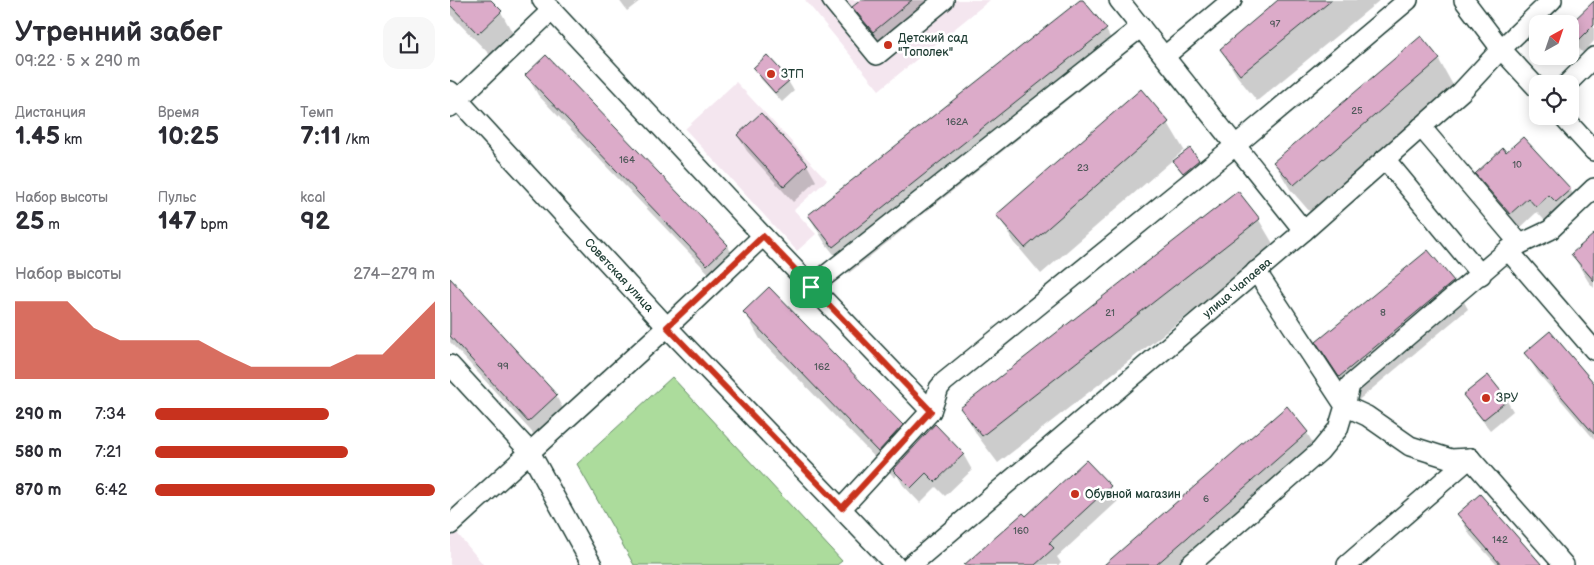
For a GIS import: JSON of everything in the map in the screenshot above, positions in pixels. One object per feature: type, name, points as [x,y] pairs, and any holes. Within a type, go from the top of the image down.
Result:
[{"type":"street","points":[[832,0],[877,55],[944,0]]},
{"type":"street","points":[[1119,0],[1304,231]]},
{"type":"street","points":[[1165,56],[1232,0]]},
{"type":"street","points":[[842,508],[931,411],[939,388],[944,382],[1236,145],[1408,0]]},
{"type":"street","points":[[1464,0],[1501,49],[1529,79]]},
{"type":"street","name":"улица Чапаева","points":[[911,565],[1304,231],[1460,92],[1552,0]]},
{"type":"street","points":[[453,100],[547,5],[811,287],[931,411]]},
{"type":"street","points":[[811,287],[1141,27]]},
{"type":"street","points":[[1576,75],[1594,57]]},
{"type":"street","name":"Советская улица","points":[[453,100],[895,565]]},
{"type":"street","points":[[1570,125],[1594,151]]},
{"type":"street","points":[[1421,127],[1594,350]]},
{"type":"street","points":[[1385,159],[1480,275]]},
{"type":"street","points":[[1190,565],[1320,451],[1338,429],[1346,406],[1350,385],[1514,247],[1550,230],[1594,188]]},
{"type":"street","points":[[450,525],[667,327],[763,236]]},
{"type":"street","points":[[1256,271],[1346,406],[1367,416],[1410,446],[1451,458],[1470,458],[1564,565]]},
{"type":"street","points":[[450,365],[530,452],[592,565]]},
{"type":"street","points":[[1347,565],[1470,458]]},
{"type":"shaded area","name":"Детский сад \"Тополек\"","points":[[805,0],[990,0],[879,90]]},
{"type":"shaded area","points":[[736,82],[827,180],[794,210],[816,234],[797,251],[685,129]]},
{"type":"shaded area","points":[[450,525],[483,564],[482,565],[450,565]]},
{"type":"green space","points":[[672,377],[842,561],[837,565],[634,565],[577,464]]},
{"type":"building","points":[[450,0],[491,0],[502,11],[478,34],[450,5]]},
{"type":"building","points":[[861,0],[912,0],[873,32],[852,7]]},
{"type":"building","points":[[1080,0],[1083,0],[1107,29],[833,247],[808,215]]},
{"type":"building","points":[[1278,0],[1332,0],[1240,75],[1220,49]]},
{"type":"building","points":[[1594,1],[1594,25],[1579,40],[1579,15]]},
{"type":"building","points":[[1421,36],[1440,59],[1294,185],[1273,162]]},
{"type":"building","points":[[546,55],[728,245],[707,265],[525,75]]},
{"type":"building","name":"ЗТП","points":[[767,55],[790,80],[775,93],[753,68]]},
{"type":"building","points":[[1141,89],[1169,122],[1025,248],[996,215]]},
{"type":"building","points":[[761,113],[808,164],[784,187],[737,135]]},
{"type":"building","points":[[1523,137],[1571,189],[1556,202],[1549,195],[1536,207],[1528,198],[1510,214],[1475,174],[1503,148],[1506,152]]},
{"type":"building","points":[[1190,148],[1199,160],[1183,173],[1173,161]]},
{"type":"building","points":[[1238,191],[1260,219],[982,436],[960,408]]},
{"type":"building","points":[[1594,234],[1594,281],[1571,254]]},
{"type":"building","points":[[1428,250],[1454,281],[1339,377],[1316,342]]},
{"type":"building","points":[[450,278],[557,395],[528,422],[450,336]]},
{"type":"building","points":[[769,287],[903,425],[878,452],[743,312]]},
{"type":"building","points":[[1550,331],[1594,383],[1594,434],[1524,353]]},
{"type":"building","name":"ЗРУ","points":[[1488,375],[1508,400],[1483,420],[1463,395]]},
{"type":"building","points":[[1287,406],[1308,432],[1156,565],[1104,565]]},
{"type":"building","points":[[935,424],[964,454],[935,482],[926,473],[911,488],[893,470]]},
{"type":"building","points":[[1086,460],[1111,486],[1049,543],[1054,548],[1035,565],[964,565],[1023,513],[1026,516]]},
{"type":"building","points":[[1480,494],[1542,565],[1501,565],[1457,514]]},
{"type":"place","name":"Детский сад \"Тополек\"","points":[[888,45]]},
{"type":"place","name":"ЗТП","points":[[771,74]]},
{"type":"place","name":"ЗРУ","points":[[1486,398]]},
{"type":"place","name":"Обувной магазин","points":[[1075,494]]},
{"type":"route","points":[[763,236],[811,287],[931,411],[842,508],[667,327],[763,236]]}]
